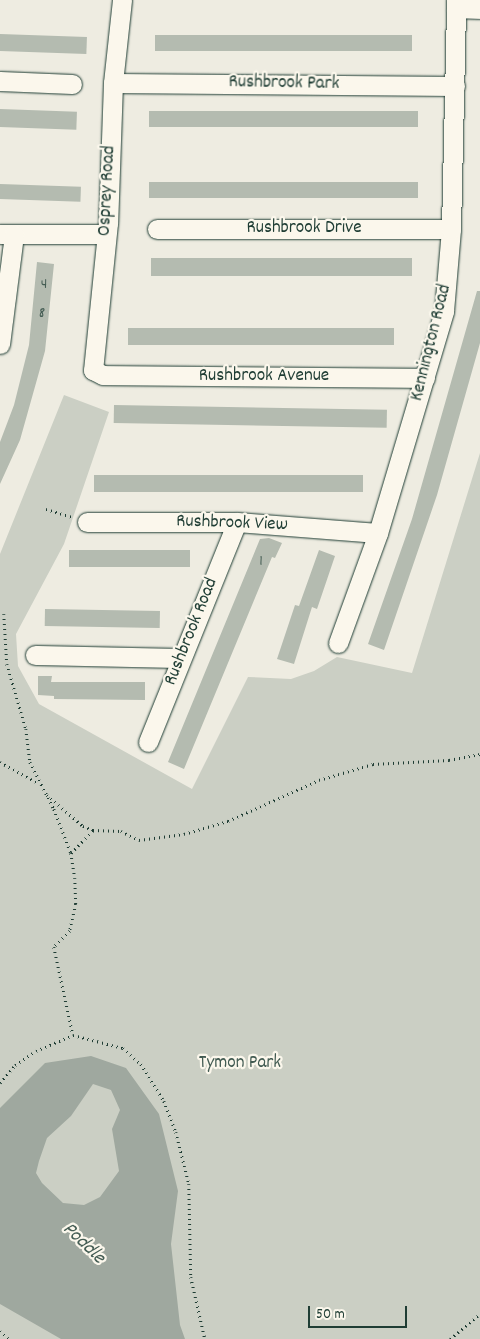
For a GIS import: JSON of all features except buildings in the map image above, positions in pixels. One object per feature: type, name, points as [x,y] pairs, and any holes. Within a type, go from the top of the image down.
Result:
[{"type":"street","name":"Osprey Road","points":[[103,375],[93,370],[92,362],[106,234],[113,83],[122,0]]},
{"type":"street","points":[[456,4],[480,9]]},
{"type":"street","name":"Kennington Road","points":[[338,643],[378,533],[444,311],[451,229],[456,4]]},
{"type":"street","points":[[0,81],[72,84]]},
{"type":"street","name":"Rushbrook Park","points":[[113,83],[455,86]]},
{"type":"street","name":"Rushbrook Drive","points":[[156,229],[451,229]]},
{"type":"street","points":[[0,344],[7,235],[106,234]]},
{"type":"street","name":"Rushbrook Avenue","points":[[103,375],[425,378]]},
{"type":"street","name":"Rushbrook View","points":[[82,520],[237,522],[378,533]]},
{"type":"street","name":"Rushbrook Road","points":[[148,742],[237,522]]},
{"type":"street","points":[[35,655],[181,658]]},
{"type":"path","points":[[46,509],[82,520]]},
{"type":"path","points":[[4,614],[7,664],[26,729],[30,762],[71,853],[75,878],[74,913],[70,931],[54,947],[73,1035]]},
{"type":"path","points":[[46,794],[93,830],[121,831],[139,840],[184,834],[228,821],[319,780],[373,764],[449,760],[480,754]]},
{"type":"path","points":[[0,762],[38,783]]},
{"type":"path","points":[[71,853],[93,830]]},
{"type":"path","points":[[0,1083],[15,1065],[36,1051],[73,1035],[123,1048],[141,1064],[164,1101],[176,1132],[189,1184],[191,1277],[205,1339]]},
{"type":"path","points":[[450,1339],[480,1314]]},
{"type":"path","points":[[0,1331],[9,1339]]},
{"type":"green space","name":"Tymon Park","points":[[64,395],[109,412],[64,544],[16,634],[18,666],[39,704],[192,789],[248,677],[291,679],[314,671],[337,657],[412,673],[480,453],[480,1339],[0,1339],[0,554]]},
{"type":"water","name":"Poddle","points":[[91,1056],[126,1068],[159,1114],[178,1191],[171,1244],[180,1325],[185,1339],[61,1339],[0,1304],[0,1108],[45,1063]],"holes":[[[93,1084],[111,1090],[120,1110],[112,1129],[119,1171],[100,1197],[84,1205],[63,1203],[42,1183],[36,1173],[47,1138],[71,1116]]]}]
